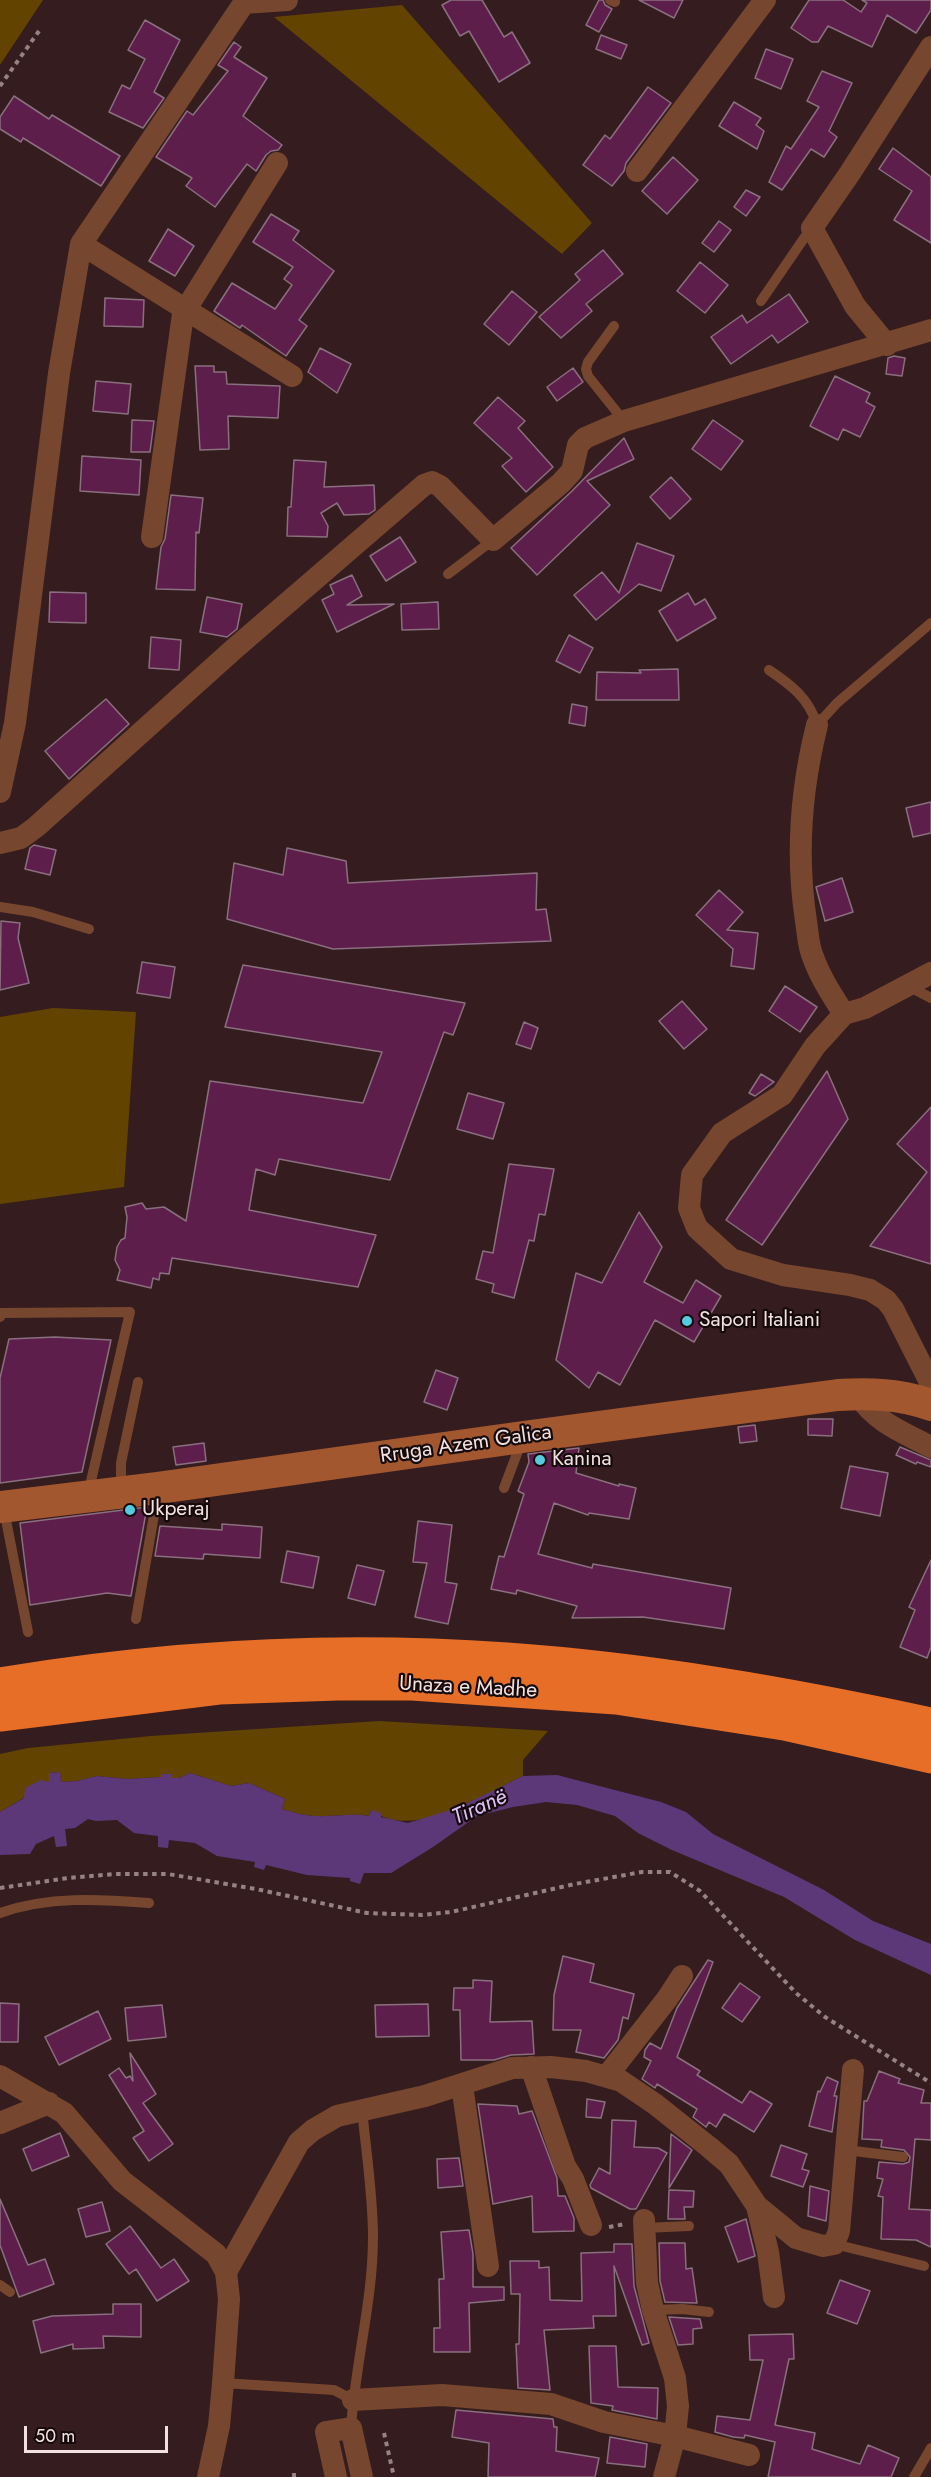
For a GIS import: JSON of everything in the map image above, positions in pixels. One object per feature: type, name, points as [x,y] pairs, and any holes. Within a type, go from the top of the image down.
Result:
[{"type":"highway","points":[[0,1665],[145,1647],[271,1642],[346,1641],[404,1645],[431,1651],[440,1656]]},
{"type":"highway","name":"Unaza e Madhe","points":[[0,1684],[194,1659],[252,1656],[440,1656],[508,1659],[698,1679],[816,1699],[931,1724]]},
{"type":"highway","name":"Unaza e Madhe","points":[[0,1715],[219,1688],[411,1684],[627,1700],[784,1724],[931,1757]]},
{"type":"highway","points":[[0,1731],[71,1720],[224,1704],[312,1698],[419,1697],[470,1689]]},
{"type":"main road","name":"Rruga Azem Galica","points":[[2,1507],[122,1493],[523,1437],[857,1394],[894,1395],[931,1405]]},
{"type":"street","points":[[0,792],[15,723],[59,373],[81,244],[245,1],[288,0]]},
{"type":"street","points":[[637,171],[765,0]]},
{"type":"street","points":[[886,345],[855,306],[812,228],[931,46]]},
{"type":"street","points":[[152,537],[183,314],[277,163]]},
{"type":"street","points":[[81,244],[292,376]]},
{"type":"street","points":[[0,843],[21,838],[36,827],[423,485],[432,482],[440,486],[493,540],[561,483],[572,471],[578,445],[585,438],[624,421],[931,330]]},
{"type":"street","points":[[817,725],[805,787],[800,848],[803,900],[812,955],[826,986],[844,1014]]},
{"type":"street","points":[[931,974],[865,1008],[844,1014],[816,1046],[782,1095],[722,1133],[692,1175],[689,1208],[697,1228],[731,1259],[783,1275],[870,1290],[886,1300],[894,1309],[931,1384]]},
{"type":"street","points":[[857,1394],[868,1411],[890,1426],[931,1447]]},
{"type":"street","points":[[607,2076],[667,2000],[682,1976]]},
{"type":"street","points":[[531,2067],[565,2166],[573,2179],[591,2225]]},
{"type":"street","points":[[226,2272],[299,2142],[324,2122],[362,2109],[425,2096],[512,2068],[531,2067],[586,2071],[621,2081],[655,2104],[729,2164],[757,2206],[796,2238],[823,2246],[834,2244],[839,2231],[853,2070]]},
{"type":"street","points":[[0,2076],[64,2113],[122,2181],[216,2254],[226,2272],[229,2299],[223,2383],[219,2426],[208,2477]]},
{"type":"street","points":[[462,2085],[488,2266]]},
{"type":"street","points":[[0,2123],[49,2103]]},
{"type":"street","points":[[757,2206],[768,2252],[774,2297]]},
{"type":"street","points":[[644,2224],[647,2283],[652,2310],[675,2378],[678,2406],[675,2436],[664,2477]]},
{"type":"street","points":[[353,2400],[442,2395],[551,2404],[604,2422],[675,2436],[749,2455]]},
{"type":"street","points":[[336,2477],[326,2432],[351,2428],[362,2477]]},
{"type":"lane","points":[[760,301],[812,228]]},
{"type":"lane","points":[[614,326],[588,362],[586,369],[588,376],[624,421]]},
{"type":"lane","points":[[448,574],[493,540]]},
{"type":"lane","points":[[817,725],[837,703],[931,623]]},
{"type":"lane","points":[[769,670],[793,686],[800,694],[813,712],[817,725]]},
{"type":"lane","points":[[0,907],[33,912],[89,929]]},
{"type":"lane","points":[[908,987],[931,998]]},
{"type":"lane","points":[[0,1317],[1,1313],[130,1312],[87,1497]]},
{"type":"lane","points":[[122,1493],[121,1463],[138,1382]]},
{"type":"lane","points":[[504,1488],[523,1437]]},
{"type":"lane","points":[[136,1619],[158,1488]]},
{"type":"lane","points":[[2,1507],[28,1632]]},
{"type":"lane","points":[[0,1912],[16,1907],[95,1899],[149,1903]]},
{"type":"lane","points":[[351,2428],[353,2400],[368,2307],[373,2237],[362,2109]]},
{"type":"lane","points":[[846,2150],[903,2157]]},
{"type":"lane","points":[[644,2224],[689,2226]]},
{"type":"lane","points":[[834,2244],[924,2266]]},
{"type":"lane","points":[[0,2284],[10,2292]]},
{"type":"lane","points":[[652,2310],[682,2309],[709,2312]]},
{"type":"lane","points":[[223,2383],[334,2390],[353,2400]]},
{"type":"lane","points":[[914,2477],[931,2448]]},
{"type":"path","points":[[0,86],[39,32]]},
{"type":"path","points":[[0,1887],[116,1874],[168,1874],[256,1889],[367,1913],[422,1915],[451,1912],[575,1884],[642,1872],[670,1872],[700,1891],[796,1993],[825,2017],[931,2083]]},
{"type":"path","points":[[591,2225],[611,2227],[644,2224]]},
{"type":"path","points":[[384,2433],[394,2477]]},
{"type":"shaded area","points":[[0,0],[43,0],[0,65]]},
{"type":"shaded area","points":[[402,5],[592,223],[562,254],[274,17]]},
{"type":"shaded area","points":[[53,1008],[136,1012],[124,1187],[0,1204],[0,1017]]},
{"type":"shaded area","points":[[379,1721],[548,1731],[523,1760],[523,1776],[468,1804],[427,1818],[407,1821],[388,1819],[371,1810],[369,1816],[303,1815],[282,1809],[285,1799],[249,1783],[231,1786],[190,1773],[179,1778],[172,1778],[172,1774],[127,1779],[97,1776],[61,1782],[60,1772],[49,1773],[50,1782],[0,1812],[0,1754],[28,1748],[151,1736]]},
{"type":"water","name":"Tiranë","points":[[60,1772],[61,1782],[97,1776],[127,1779],[172,1774],[172,1778],[179,1778],[190,1773],[231,1786],[249,1783],[285,1799],[282,1809],[299,1814],[369,1816],[371,1810],[381,1813],[381,1817],[408,1823],[457,1808],[523,1776],[557,1775],[661,1802],[686,1812],[713,1834],[824,1890],[873,1921],[931,1944],[931,1975],[855,1940],[784,1897],[672,1850],[638,1833],[615,1816],[577,1805],[546,1802],[477,1816],[391,1873],[364,1873],[360,1884],[350,1881],[350,1878],[307,1875],[266,1865],[264,1870],[254,1867],[255,1862],[217,1856],[195,1843],[169,1840],[168,1848],[158,1847],[158,1836],[134,1833],[117,1820],[88,1819],[75,1828],[65,1829],[67,1846],[56,1847],[54,1836],[36,1844],[30,1854],[0,1855],[0,1812],[24,1798],[25,1788],[41,1780],[49,1782],[49,1773]]},
{"type":"building","points":[[451,0],[482,0],[504,37],[512,32],[530,63],[499,82],[469,31],[460,36],[442,5]]},
{"type":"building","points":[[599,0],[603,0],[605,5],[612,9],[599,32],[586,25]]},
{"type":"building","points":[[639,0],[683,0],[674,18]]},
{"type":"building","points":[[809,0],[843,0],[861,12],[867,3],[862,0],[931,0],[931,10],[916,33],[887,15],[872,47],[828,26],[818,42],[812,42],[791,28]]},
{"type":"building","points":[[145,20],[180,40],[154,92],[164,98],[143,128],[109,112],[122,85],[130,89],[145,59],[128,50]]},
{"type":"building","points":[[601,35],[627,45],[621,59],[596,49]]},
{"type":"building","points":[[234,42],[241,47],[234,57],[267,78],[243,116],[282,145],[278,150],[266,155],[256,171],[247,164],[215,207],[186,186],[192,178],[156,157],[187,111],[193,115],[228,71],[218,65]]},
{"type":"building","points":[[766,49],[793,59],[781,89],[755,78]]},
{"type":"building","points":[[822,71],[852,83],[829,131],[837,137],[824,157],[811,149],[782,190],[769,182],[786,146],[791,149],[819,107],[807,101]]},
{"type":"building","points":[[648,87],[671,103],[626,163],[624,171],[612,186],[583,165],[605,135],[610,139]]},
{"type":"building","points":[[14,96],[49,119],[52,115],[120,156],[101,186],[23,138],[21,142],[0,129],[0,117]]},
{"type":"building","points":[[734,102],[761,118],[756,125],[764,131],[757,149],[719,126]]},
{"type":"building","points":[[893,148],[931,177],[931,243],[894,220],[912,191],[879,169]]},
{"type":"building","points":[[673,157],[698,180],[667,214],[642,191]]},
{"type":"building","points":[[746,190],[760,197],[746,216],[734,207]]},
{"type":"building","points":[[271,214],[299,231],[293,240],[334,271],[299,320],[307,326],[286,356],[242,325],[240,328],[214,311],[232,283],[275,309],[292,285],[284,279],[293,267],[253,242]]},
{"type":"building","points":[[719,221],[731,230],[714,252],[702,243]]},
{"type":"building","points":[[168,229],[194,246],[175,276],[149,261]]},
{"type":"building","points":[[603,250],[623,274],[586,304],[592,311],[561,338],[539,317],[580,280],[575,274]]},
{"type":"building","points":[[700,262],[728,285],[705,313],[677,291]]},
{"type":"building","points":[[512,291],[537,312],[509,345],[484,324]]},
{"type":"building","points":[[789,294],[808,322],[778,343],[772,335],[731,364],[711,337],[742,315],[747,323]]},
{"type":"building","points":[[105,298],[144,300],[143,327],[104,326]]},
{"type":"building","points":[[320,348],[351,364],[337,393],[308,372]]},
{"type":"building","points":[[894,356],[905,358],[902,376],[886,374],[888,358]]},
{"type":"building","points":[[195,366],[214,366],[214,372],[226,372],[227,384],[280,386],[278,418],[228,416],[229,449],[200,450]]},
{"type":"building","points":[[573,368],[583,382],[557,401],[547,387]]},
{"type":"building","points":[[835,376],[870,393],[866,402],[875,407],[860,437],[843,429],[838,440],[810,426]]},
{"type":"building","points":[[96,381],[131,384],[128,414],[93,411]]},
{"type":"building","points":[[498,397],[525,421],[518,428],[553,467],[526,492],[502,466],[512,458],[474,423]]},
{"type":"building","points":[[132,420],[154,421],[150,452],[131,452]]},
{"type":"building","points":[[713,420],[743,441],[721,470],[692,449]]},
{"type":"building","points":[[624,438],[634,459],[587,481],[610,505],[537,575],[511,548]]},
{"type":"building","points":[[82,456],[141,460],[139,495],[80,491]]},
{"type":"building","points":[[294,460],[326,462],[324,487],[374,485],[375,510],[369,514],[344,515],[337,503],[321,513],[328,526],[327,537],[287,536]]},
{"type":"building","points":[[671,477],[691,499],[670,519],[650,497]]},
{"type":"building","points":[[171,495],[203,498],[199,533],[196,532],[195,590],[156,589]]},
{"type":"building","points":[[400,537],[416,562],[386,581],[370,556]]},
{"type":"building","points":[[637,543],[674,556],[661,591],[639,584],[596,620],[574,595],[602,572],[619,593]]},
{"type":"building","points":[[352,575],[362,596],[347,605],[394,604],[337,632],[322,600],[334,594],[330,585]]},
{"type":"building","points":[[50,592],[86,593],[86,623],[49,622]]},
{"type":"building","points":[[688,593],[695,605],[705,599],[716,618],[677,641],[659,611]]},
{"type":"building","points":[[207,597],[242,604],[237,629],[227,637],[200,632]]},
{"type":"building","points":[[438,602],[439,629],[402,630],[401,604]]},
{"type":"building","points":[[569,635],[593,648],[580,673],[556,661]]},
{"type":"building","points":[[151,637],[181,640],[179,670],[149,668]]},
{"type":"building","points":[[678,669],[679,700],[596,700],[597,672],[641,673],[639,670]]},
{"type":"building","points":[[106,699],[129,724],[69,779],[45,751]]},
{"type":"building","points":[[572,704],[587,707],[585,726],[569,723]]},
{"type":"building","points":[[931,802],[931,833],[913,837],[906,808]]},
{"type":"building","points":[[34,845],[56,850],[50,875],[25,869],[30,848]]},
{"type":"building","points":[[287,848],[346,861],[348,883],[537,873],[536,910],[546,909],[551,941],[333,949],[227,919],[234,863],[283,875]]},
{"type":"building","points":[[842,878],[853,912],[825,921],[816,887]]},
{"type":"building","points":[[719,890],[743,912],[727,930],[758,933],[754,969],[731,966],[733,949],[696,915]]},
{"type":"building","points":[[1,921],[20,923],[18,938],[29,983],[0,990]]},
{"type":"building","points":[[142,962],[175,967],[170,998],[137,993]]},
{"type":"building","points":[[243,965],[465,1003],[453,1035],[444,1032],[390,1180],[279,1159],[275,1175],[256,1169],[249,1210],[376,1235],[358,1287],[172,1258],[169,1274],[160,1273],[159,1280],[153,1278],[151,1288],[117,1280],[120,1270],[115,1260],[117,1247],[125,1238],[127,1217],[125,1207],[142,1203],[146,1209],[164,1207],[186,1221],[210,1081],[363,1103],[382,1052],[225,1027]]},
{"type":"building","points":[[785,986],[817,1007],[800,1032],[769,1011]]},
{"type":"building","points":[[682,1001],[707,1029],[684,1049],[659,1021]]},
{"type":"building","points":[[524,1022],[538,1028],[531,1049],[516,1044]]},
{"type":"building","points":[[827,1071],[848,1119],[762,1245],[726,1220]]},
{"type":"building","points":[[761,1074],[774,1082],[755,1096],[749,1093]]},
{"type":"building","points":[[468,1093],[504,1103],[493,1139],[457,1129]]},
{"type":"building","points":[[931,1107],[931,1264],[870,1246],[927,1172],[897,1144]]},
{"type":"building","points":[[509,1164],[554,1169],[545,1215],[539,1214],[534,1241],[529,1240],[514,1298],[492,1292],[494,1284],[476,1279],[483,1251],[493,1253]]},
{"type":"building","points":[[639,1212],[662,1247],[644,1282],[683,1303],[696,1280],[721,1296],[694,1342],[655,1320],[620,1385],[598,1372],[589,1388],[556,1360],[576,1273],[602,1283]]},
{"type":"building","points":[[55,1337],[111,1340],[82,1472],[0,1483],[0,1378],[9,1339]]},
{"type":"building","points":[[436,1370],[458,1378],[447,1410],[424,1402]]},
{"type":"building","points":[[808,1419],[833,1419],[832,1436],[808,1435]]},
{"type":"building","points":[[755,1425],[757,1441],[740,1443],[738,1427]]},
{"type":"building","points":[[204,1443],[206,1461],[176,1465],[173,1447]]},
{"type":"building","points":[[900,1447],[931,1460],[931,1467],[917,1462],[916,1464],[896,1455]]},
{"type":"building","points":[[579,1448],[576,1473],[619,1486],[619,1484],[636,1488],[629,1519],[589,1513],[588,1515],[554,1503],[538,1554],[592,1568],[593,1564],[731,1588],[724,1629],[643,1617],[572,1618],[577,1606],[517,1590],[516,1594],[491,1589],[499,1556],[504,1557],[524,1494],[518,1491],[529,1462],[528,1454]]},
{"type":"building","points":[[850,1466],[888,1473],[880,1516],[841,1508]]},
{"type":"building","points":[[147,1507],[131,1596],[107,1593],[30,1605],[20,1523]]},
{"type":"building","points":[[418,1521],[452,1525],[445,1582],[457,1584],[448,1624],[415,1617],[427,1563],[413,1562]]},
{"type":"building","points":[[222,1524],[262,1527],[260,1558],[204,1554],[203,1559],[155,1556],[160,1526],[222,1530]]},
{"type":"building","points":[[287,1551],[319,1557],[313,1588],[281,1582]]},
{"type":"building","points":[[931,1560],[931,1647],[927,1658],[900,1647],[915,1610],[909,1607]]},
{"type":"building","points":[[357,1565],[384,1571],[375,1605],[348,1598]]},
{"type":"building","points":[[563,1956],[594,1964],[590,1982],[634,1994],[628,2019],[623,2017],[618,2040],[604,2058],[576,2052],[581,2030],[553,2030],[554,1995]]},
{"type":"building","points":[[708,1960],[713,1962],[677,2057],[700,2071],[697,2075],[742,2103],[750,2091],[772,2104],[754,2132],[724,2114],[716,2127],[709,2122],[706,2127],[693,2117],[697,2109],[657,2084],[655,2088],[642,2079],[651,2061],[644,2057],[645,2050],[650,2043],[661,2049],[677,2008]]},
{"type":"building","points":[[473,1980],[492,1981],[490,2022],[532,2021],[534,2054],[511,2055],[494,2060],[461,2060],[460,2010],[453,2010],[454,1988],[473,1988]]},
{"type":"building","points":[[740,1983],[760,1997],[742,2022],[722,2008]]},
{"type":"building","points":[[0,2003],[19,2004],[18,2042],[0,2042]]},
{"type":"building","points":[[428,2004],[429,2036],[376,2037],[375,2005]]},
{"type":"building","points":[[162,2005],[166,2037],[128,2041],[125,2008]]},
{"type":"building","points":[[98,2011],[111,2039],[59,2065],[45,2037]]},
{"type":"building","points":[[130,2053],[156,2094],[143,2103],[173,2144],[149,2161],[133,2138],[144,2131],[109,2075],[119,2068],[126,2078],[130,2076],[133,2081]]},
{"type":"building","points":[[879,2071],[900,2079],[898,2083],[924,2090],[921,2103],[931,2103],[931,2140],[915,2139],[909,2209],[931,2210],[931,2247],[916,2240],[881,2239],[883,2197],[878,2196],[883,2179],[877,2178],[879,2162],[903,2164],[909,2162],[910,2157],[904,2150],[881,2147],[882,2140],[862,2139],[864,2101],[867,2101]]},
{"type":"building","points":[[827,2077],[838,2082],[834,2096],[837,2096],[832,2132],[809,2126],[818,2091],[820,2092]]},
{"type":"building","points":[[587,2099],[605,2102],[601,2118],[586,2117]]},
{"type":"building","points":[[478,2104],[517,2106],[519,2114],[532,2111],[557,2178],[558,2196],[565,2196],[574,2218],[574,2231],[533,2232],[532,2196],[493,2204]]},
{"type":"building","points":[[612,2120],[636,2121],[634,2147],[658,2148],[667,2153],[636,2209],[630,2209],[591,2188],[590,2185],[599,2168],[610,2174]]},
{"type":"building","points":[[60,2133],[69,2156],[32,2171],[23,2149]]},
{"type":"building","points":[[671,2134],[692,2150],[669,2188]]},
{"type":"building","points":[[781,2145],[807,2154],[802,2169],[809,2171],[803,2187],[771,2176]]},
{"type":"building","points":[[459,2158],[463,2186],[438,2188],[437,2159]]},
{"type":"building","points":[[810,2186],[829,2191],[826,2221],[808,2216]]},
{"type":"building","points":[[669,2190],[694,2191],[693,2207],[684,2207],[685,2219],[668,2219]]},
{"type":"building","points":[[0,2199],[28,2265],[45,2259],[54,2284],[19,2297],[0,2245]]},
{"type":"building","points":[[102,2202],[110,2231],[86,2237],[78,2209]]},
{"type":"building","points":[[746,2219],[755,2256],[738,2262],[725,2227]]},
{"type":"building","points":[[130,2226],[161,2268],[174,2259],[189,2281],[157,2301],[136,2269],[129,2274],[106,2244]]},
{"type":"building","points":[[469,2230],[473,2254],[473,2287],[504,2287],[504,2300],[469,2303],[470,2352],[434,2352],[434,2328],[440,2328],[439,2279],[444,2279],[441,2232]]},
{"type":"building","points":[[659,2243],[685,2243],[686,2269],[692,2268],[697,2303],[665,2302],[660,2281]]},
{"type":"building","points":[[614,2244],[632,2244],[634,2286],[649,2343],[642,2345],[614,2266],[616,2316],[593,2316],[594,2328],[544,2330],[550,2390],[518,2388],[516,2344],[519,2344],[520,2294],[511,2294],[510,2261],[539,2261],[539,2268],[549,2267],[550,2300],[582,2301],[581,2253],[614,2252]]},
{"type":"building","points":[[840,2280],[870,2291],[857,2324],[827,2313]]},
{"type":"building","points":[[113,2304],[141,2304],[141,2337],[103,2336],[104,2348],[73,2349],[73,2344],[41,2353],[33,2321],[52,2316],[113,2314]]},
{"type":"building","points":[[669,2317],[700,2319],[702,2328],[693,2329],[693,2344],[678,2345]]},
{"type":"building","points":[[793,2334],[794,2359],[789,2359],[775,2425],[815,2433],[812,2449],[860,2464],[868,2445],[899,2458],[891,2477],[768,2477],[775,2442],[745,2435],[744,2438],[733,2437],[715,2432],[717,2416],[750,2420],[763,2360],[750,2360],[749,2335]]},
{"type":"building","points":[[589,2346],[616,2346],[618,2387],[658,2388],[657,2419],[612,2410],[613,2406],[591,2403]]},
{"type":"building","points":[[456,2410],[553,2419],[554,2427],[557,2427],[556,2451],[599,2458],[595,2477],[488,2477],[489,2443],[452,2437]]},
{"type":"building","points":[[610,2437],[647,2444],[645,2467],[607,2463]]},
{"type":"place","name":"Sapori Italiani","points":[[687,1321]]},
{"type":"place","name":"Kanina","points":[[540,1460]]},
{"type":"place","name":"Ukperaj","points":[[130,1510]]}]
